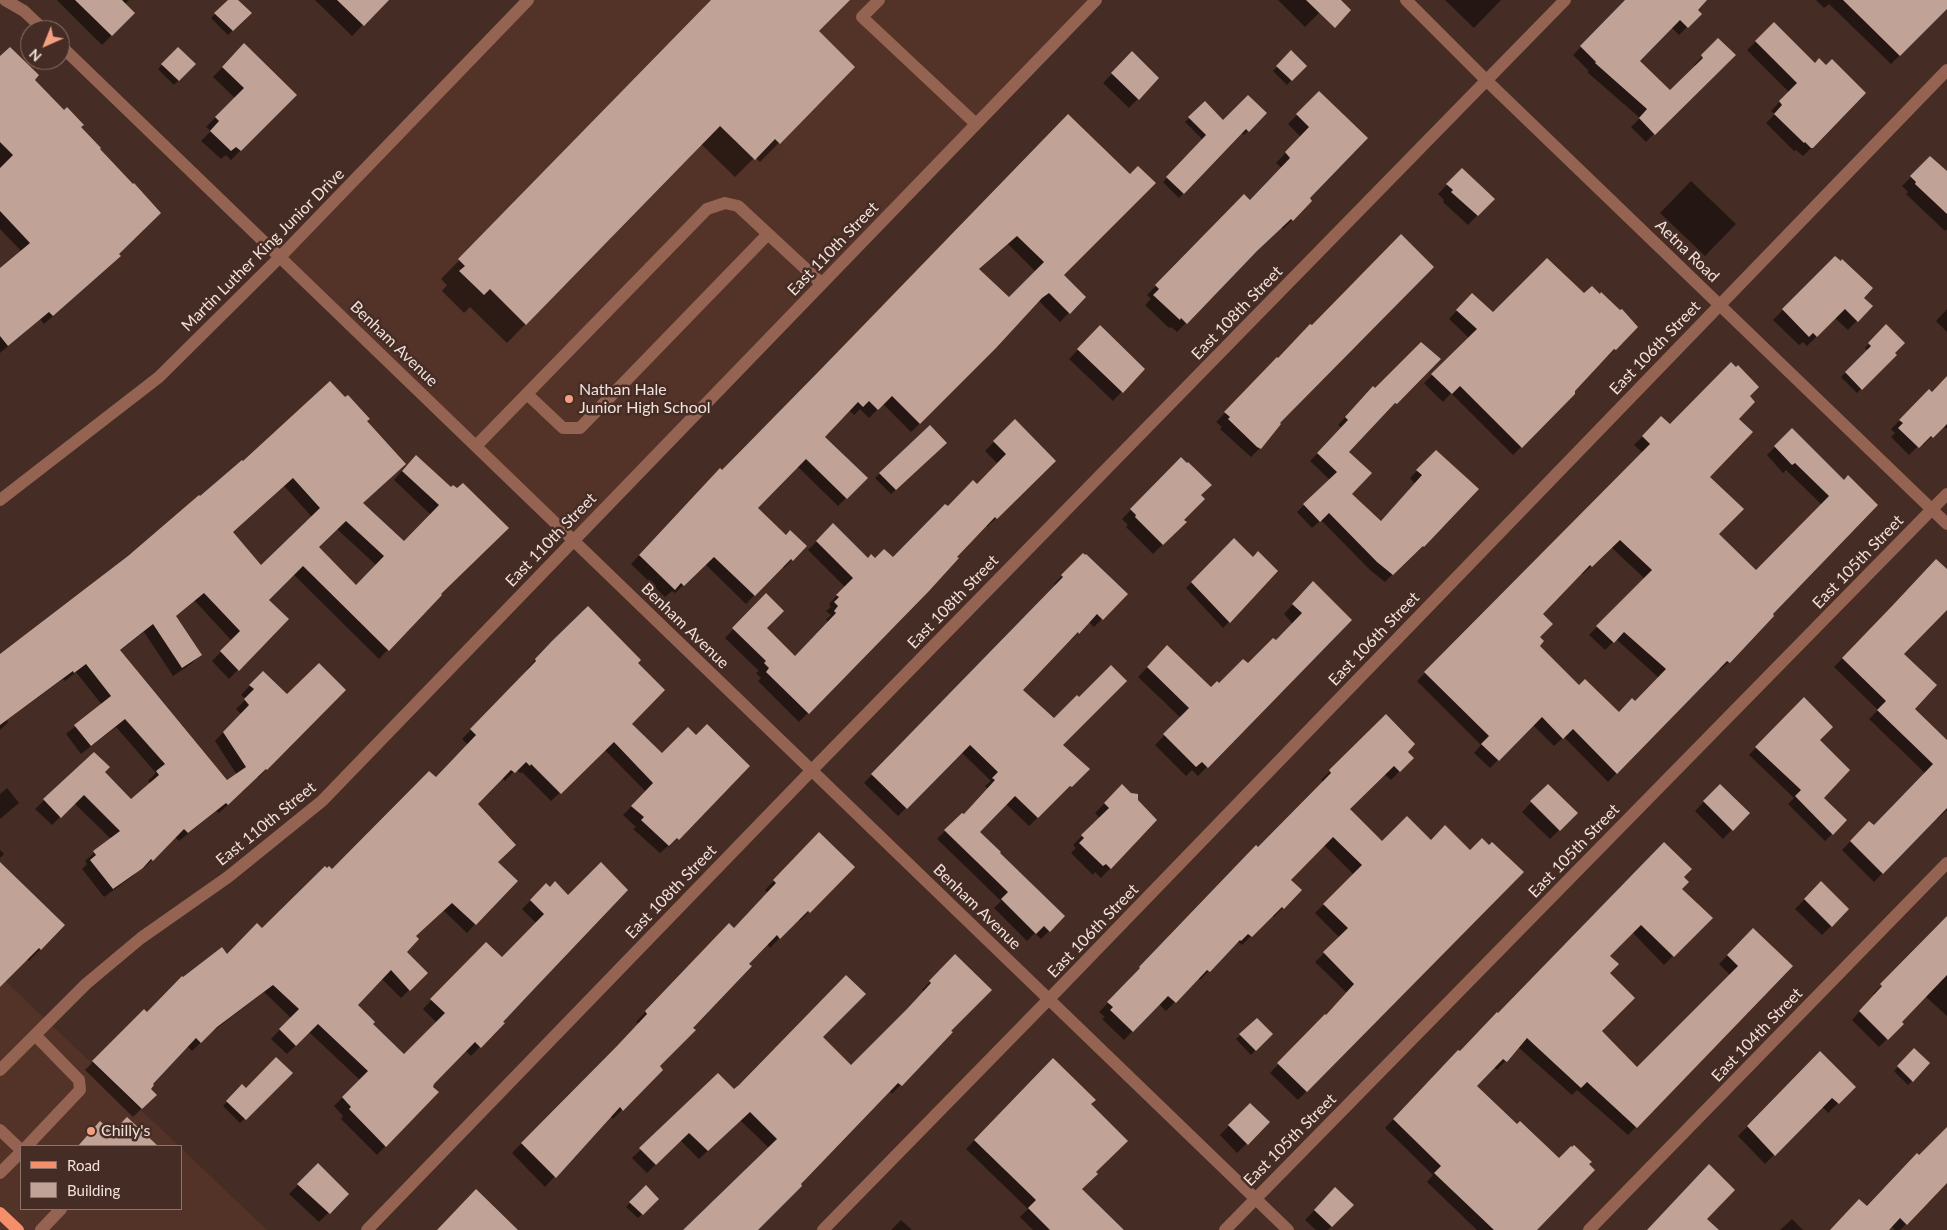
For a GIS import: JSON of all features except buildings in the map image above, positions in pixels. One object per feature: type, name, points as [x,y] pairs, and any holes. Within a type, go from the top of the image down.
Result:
[{"type":"main road","points":[[0,1213],[18,1230]]},
{"type":"street","points":[[5,0],[24,11],[33,20]]},
{"type":"street","name":"Martin Luther King Junior Drive","points":[[0,500],[159,377],[280,257],[528,0]]},
{"type":"street","points":[[879,0],[862,17],[976,124]]},
{"type":"street","name":"East 110th Street","points":[[0,1070],[86,984],[127,949],[228,877],[322,801],[1096,0]]},
{"type":"street","name":"Aetna Road","points":[[1406,0],[1487,81],[1947,524]]},
{"type":"street","name":"East 108th Street","points":[[367,1230],[812,770],[1565,0]]},
{"type":"street","name":"Benham Avenue","points":[[70,55],[1288,1230]]},
{"type":"street","name":"East 106th Street","points":[[823,1230],[1049,999],[1947,70]]},
{"type":"street","points":[[476,446],[707,210],[725,204],[738,206],[822,284]]},
{"type":"street","points":[[527,394],[563,428],[580,428],[768,234]]},
{"type":"street","name":"East 105th Street","points":[[1224,1230],[1947,494]]},
{"type":"street","name":"East 104th Street","points":[[1589,1230],[1947,863]]},
{"type":"street","points":[[28,1145],[80,1090],[79,1080],[35,1035]]},
{"type":"street","points":[[0,1130],[20,1150]]},
{"type":"street","points":[[0,1173],[20,1152]]},
{"type":"street","points":[[41,1230],[60,1210]]},
{"type":"shaded area","name":"Nathan Hale Junior High School","points":[[528,0],[1096,0],[574,541],[280,257]]},
{"type":"shaded area","points":[[0,976],[178,1145],[20,1145],[20,1210],[182,1210],[182,1149],[267,1230],[0,1230]]},
{"type":"place","name":"Nathan Hale Junior High School","points":[[569,399]]},
{"type":"place","name":"Chilly's","points":[[91,1131]]}]
